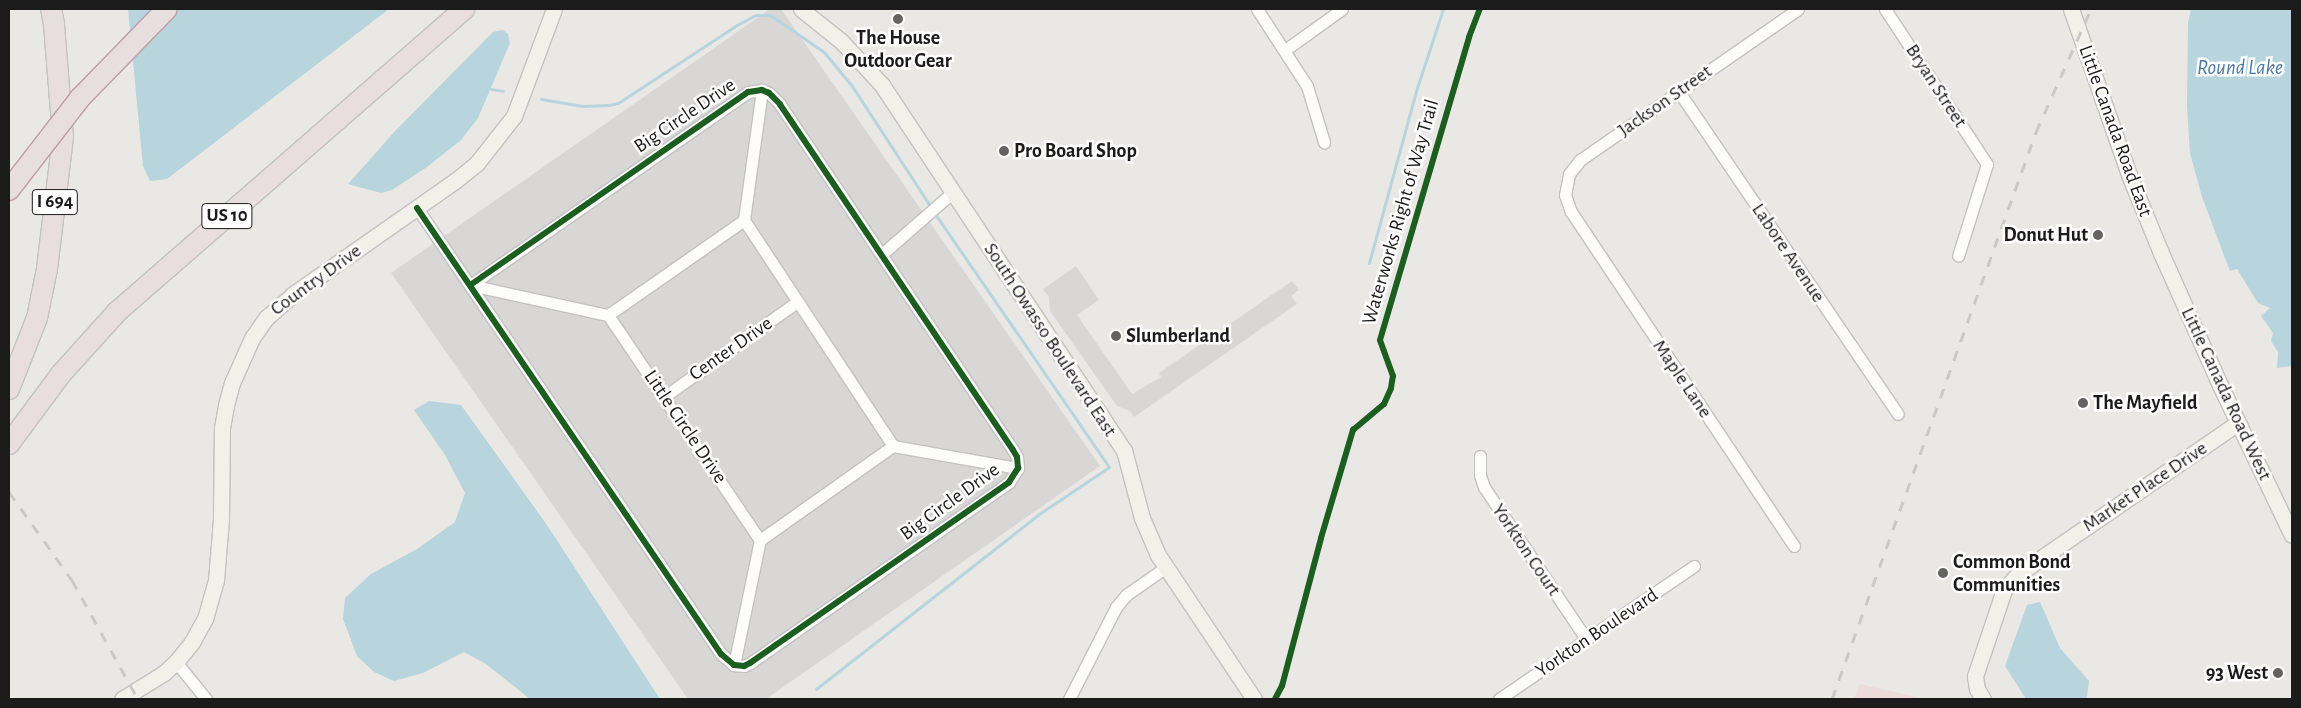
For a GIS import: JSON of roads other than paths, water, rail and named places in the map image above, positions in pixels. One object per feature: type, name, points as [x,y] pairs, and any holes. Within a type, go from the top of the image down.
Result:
[{"type":"highway","name":"I 694","points":[[9,389],[37,318],[47,269],[63,137],[54,24],[51,9]]},
{"type":"highway","points":[[9,190],[80,98],[166,9]]},
{"type":"highway","name":"US 10","points":[[9,444],[61,374],[117,312],[464,9]]},
{"type":"street","name":"Country Drive","points":[[122,699],[164,673],[176,662],[192,642],[205,619],[216,580],[221,520],[222,428],[232,383],[252,338],[266,318],[292,295],[417,208],[477,163],[514,116],[554,9]]},
{"type":"street","name":"South Owasso Boulevard East","points":[[801,9],[841,41],[882,85],[1124,450],[1145,527],[1166,567],[1254,699]]},
{"type":"street","points":[[1257,9],[1307,86],[1324,142]]},
{"type":"street","points":[[1285,50],[1342,9]]},
{"type":"street","name":"Jackson Street","points":[[1571,212],[1564,195],[1565,184],[1575,165],[1798,9]]},
{"type":"street","name":"Bryan Street","points":[[1885,9],[1987,164],[1958,256]]},
{"type":"street","name":"Little Canada Road East","points":[[2071,9],[2129,175],[2161,253]]},
{"type":"street","points":[[762,90],[744,220],[893,446]]},
{"type":"street","name":"Big Circle Drive","points":[[470,285],[748,92],[762,90],[776,98],[1013,450],[1017,457],[1018,468],[1009,482],[750,663],[744,666],[734,665]]},
{"type":"street","name":"Labore Avenue","points":[[1679,92],[1898,414]]},
{"type":"street","points":[[882,254],[953,192]]},
{"type":"street","points":[[417,208],[721,654],[734,665],[760,540],[893,446],[1018,468]]},
{"type":"street","name":"Maple Lane","points":[[1571,212],[1794,546]]},
{"type":"street","points":[[470,285],[608,315],[744,220]]},
{"type":"street","name":"Little Canada Road West","points":[[2161,253],[2238,423],[2292,535]]},
{"type":"street","name":"Center Drive","points":[[665,396],[798,302]]},
{"type":"street","name":"Little Circle Drive","points":[[608,315],[665,396],[760,540]]},
{"type":"street","name":"Market Place Drive","points":[[1983,699],[1977,690],[1975,676],[2004,590],[2018,574],[2238,423]]},
{"type":"street","name":"Yorkton Court","points":[[1480,456],[1480,475],[1484,487],[1586,639]]},
{"type":"street","name":"Yorkton Boulevard","points":[[1499,699],[1694,566]]},
{"type":"street","points":[[1070,699],[1116,607],[1126,595],[1166,567]]},
{"type":"street","points":[[176,662],[206,699]]},
{"type":"water","points":[[128,9],[389,9],[167,179],[150,181],[143,166]]},
{"type":"water","name":"Round Lake","points":[[2191,9],[2292,9],[2292,366],[2277,368],[2278,352],[2271,341],[2273,333],[2261,316],[2270,308],[2258,303],[2237,269],[2230,271],[2202,197],[2190,153],[2187,107],[2188,23]]},
{"type":"water","points":[[503,30],[508,34],[510,43],[478,118],[461,140],[427,167],[392,190],[381,193],[348,184],[396,130],[493,32]]},
{"type":"water","points":[[429,401],[461,405],[547,525],[660,699],[530,699],[486,664],[464,652],[423,673],[394,681],[374,672],[357,656],[343,619],[345,598],[371,574],[417,549],[455,522],[465,493],[445,455],[414,410]]},
{"type":"water","points":[[2040,602],[2060,648],[2089,681],[2087,697],[2084,699],[2026,699],[2005,666],[2027,605]]},
{"type":"waterway","points":[[1369,263],[1417,88],[1443,9]]},
{"type":"waterway","points":[[541,99],[582,106],[618,103],[735,26],[756,15],[770,15],[824,52],[852,86],[931,207]]},
{"type":"waterway","points":[[491,89],[503,91]]},
{"type":"waterway","points":[[816,689],[1039,514],[1109,467],[934,212]]},
{"type":"railway","points":[[1832,699],[2036,132],[2091,9]]},
{"type":"railway","points":[[9,492],[72,580],[138,699]]},
{"type":"place","name":"The House Outdoor Gear","points":[[898,19]]},
{"type":"place","name":"Pro Board Shop","points":[[1004,151]]},
{"type":"place","name":"Donut Hut","points":[[2098,235]]},
{"type":"place","name":"Slumberland","points":[[1116,336]]},
{"type":"place","name":"The Mayfield","points":[[2083,403]]},
{"type":"place","name":"Common Bond Communities","points":[[1943,573]]},
{"type":"place","name":"93 West","points":[[2278,673]]}]
